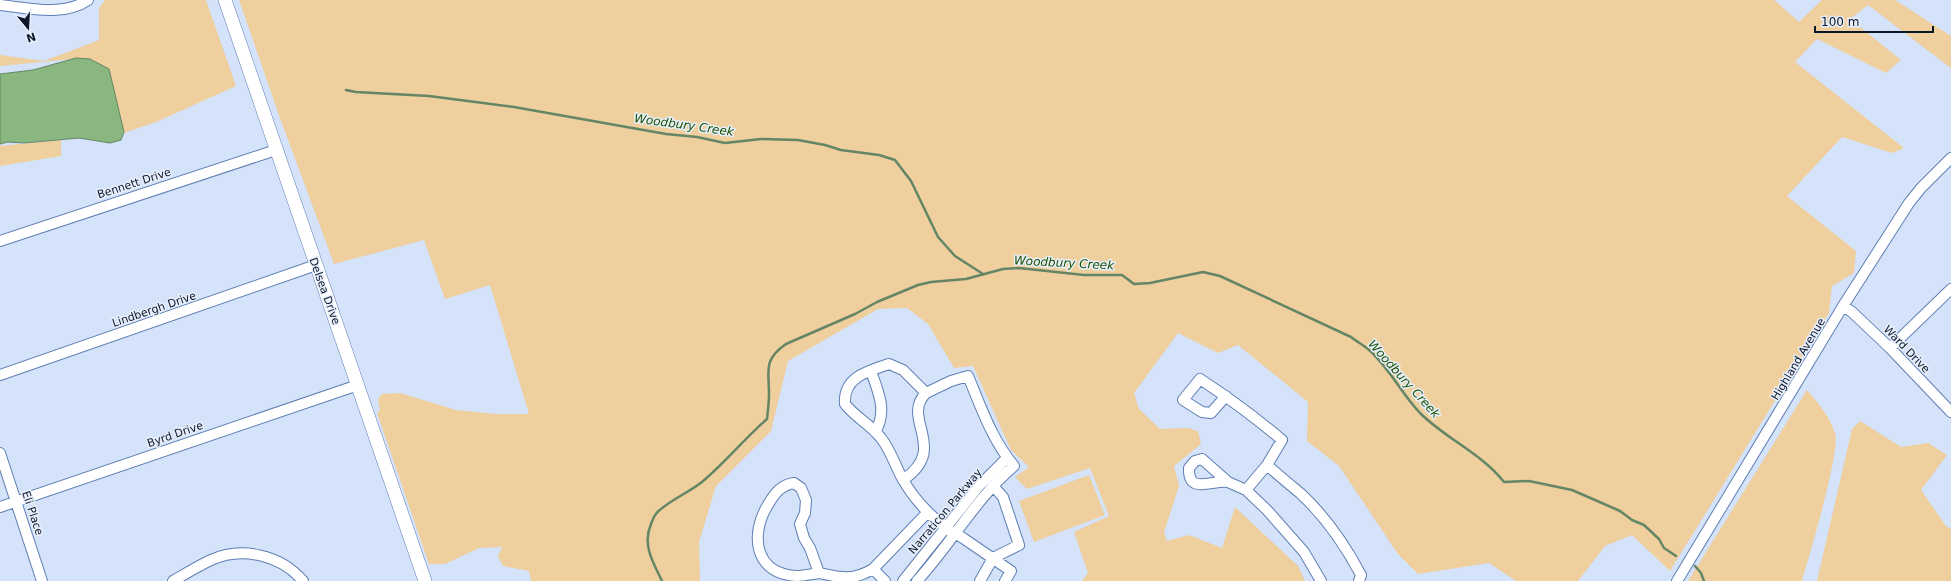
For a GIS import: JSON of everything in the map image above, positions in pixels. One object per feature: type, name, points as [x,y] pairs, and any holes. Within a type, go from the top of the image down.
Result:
[{"type":"main road","name":"Delsea Drive","points":[[224,0],[425,581]]},
{"type":"street","points":[[0,5],[53,10],[74,6],[88,0]]},
{"type":"street","name":"Bennett Drive","points":[[0,241],[276,150]]},
{"type":"street","name":"Highland Avenue","points":[[1677,581],[1843,306],[1909,203],[1951,158]]},
{"type":"street","name":"Lindbergh Drive","points":[[0,375],[316,265]]},
{"type":"street","points":[[1890,348],[1951,289]]},
{"type":"street","name":"Ward Drive","points":[[1843,306],[1852,312],[1890,348],[1951,412]]},
{"type":"street","points":[[926,393],[903,370],[889,364],[860,376],[850,384],[844,393],[846,404],[849,409],[882,439],[903,480],[928,512],[946,528],[994,558],[1011,571],[1004,581]]},
{"type":"street","points":[[871,371],[883,410],[879,425],[875,432]]},
{"type":"street","points":[[903,480],[917,469],[924,454],[925,444],[918,407],[920,400],[926,393],[951,381],[968,376],[995,440],[1007,458]]},
{"type":"street","name":"Byrd Drive","points":[[0,507],[358,385]]},
{"type":"street","points":[[1226,396],[1253,415],[1282,440],[1267,465],[1246,490]]},
{"type":"street","name":"Eli Place","points":[[0,453],[42,581]]},
{"type":"street","name":"Narraticon Parkway","points":[[903,581],[979,486],[1007,458],[1014,466],[993,486],[917,581]]},
{"type":"street","points":[[1267,465],[1300,494],[1323,517],[1352,559],[1361,575],[1359,581]]},
{"type":"street","points":[[1228,482],[1246,490],[1304,552],[1321,581]]},
{"type":"street","points":[[819,573],[810,548],[804,538],[800,524],[805,513],[806,500],[801,488],[794,483],[786,484],[773,496],[759,521],[757,540],[760,556],[766,564],[778,571],[797,576],[819,573],[836,579],[847,580],[863,577],[873,569],[928,512]]},
{"type":"street","points":[[980,581],[994,558],[1019,545],[1003,497],[993,486]]},
{"type":"street","points":[[173,581],[211,560],[227,554],[252,553],[277,560],[294,570],[303,581]]},
{"type":"street","points":[[873,569],[885,581]]},
{"type":"shaded area","points":[[105,0],[206,0],[236,86],[156,122],[124,133],[108,69],[83,58],[0,66],[0,55],[44,61],[99,40],[99,8]]},
{"type":"shaded area","points":[[239,0],[1774,0],[1799,22],[1822,0],[1895,0],[1951,36],[1951,68],[1868,5],[1850,19],[1901,60],[1886,73],[1817,39],[1795,62],[1904,148],[1892,153],[1842,137],[1787,196],[1856,251],[1854,273],[1832,286],[1829,313],[1670,571],[1632,535],[1605,546],[1578,581],[1516,581],[1489,563],[1418,574],[1398,554],[1339,466],[1307,441],[1308,402],[1238,345],[1218,353],[1178,333],[1134,393],[1139,409],[1160,429],[1188,428],[1198,431],[1201,444],[1174,466],[1179,486],[1164,532],[1167,541],[1189,535],[1222,548],[1235,507],[1298,566],[1305,581],[1082,581],[1088,573],[1074,532],[1109,516],[1090,468],[1027,489],[1015,477],[1029,467],[1011,450],[973,366],[954,368],[928,324],[907,308],[878,309],[788,361],[771,431],[716,486],[699,542],[700,581],[531,581],[529,571],[503,566],[498,556],[502,547],[479,548],[445,564],[429,564],[377,413],[380,410],[378,399],[382,394],[400,393],[456,410],[495,414],[529,414],[490,285],[445,299],[424,240],[334,264],[280,118]]},
{"type":"shaded area","points":[[76,58],[90,59],[109,69],[124,132],[121,140],[110,143],[79,138],[24,143],[8,142],[0,144],[0,74],[33,70]]},
{"type":"shaded area","points":[[61,140],[61,156],[0,166],[0,146]]},
{"type":"shaded area","points":[[1807,390],[1830,421],[1835,433],[1836,444],[1829,481],[1802,581],[1688,581]]},
{"type":"shaded area","points":[[1860,421],[1901,447],[1928,443],[1947,455],[1921,490],[1946,526],[1951,529],[1951,581],[1817,581],[1852,429]]},
{"type":"shaded area","points":[[1089,475],[1105,515],[1034,542],[1019,501]]},
{"type":"waterway","name":"Woodbury Creek","points":[[346,90],[356,92],[429,96],[514,107],[666,134],[697,137],[725,143],[761,139],[798,140],[825,145],[841,150],[879,155],[895,160],[911,181],[938,237],[955,256],[983,274]]},
{"type":"waterway","name":"Woodbury Creek","points":[[662,581],[652,560],[648,546],[649,532],[653,518],[657,512],[666,505],[702,482],[767,419],[769,366],[774,355],[779,350],[786,344],[855,314],[877,302],[918,285],[931,282],[966,279],[1003,269],[1019,268],[1084,275],[1122,275],[1134,284],[1150,283],[1203,272],[1220,276],[1351,337],[1375,356],[1420,413],[1441,431],[1485,463],[1504,482],[1529,481],[1572,490],[1620,511],[1632,520],[1644,525],[1659,539],[1664,548],[1676,556]]},
{"type":"waterway","name":"Woodbury Creek","points":[[1695,566],[1701,573],[1704,581]]}]
